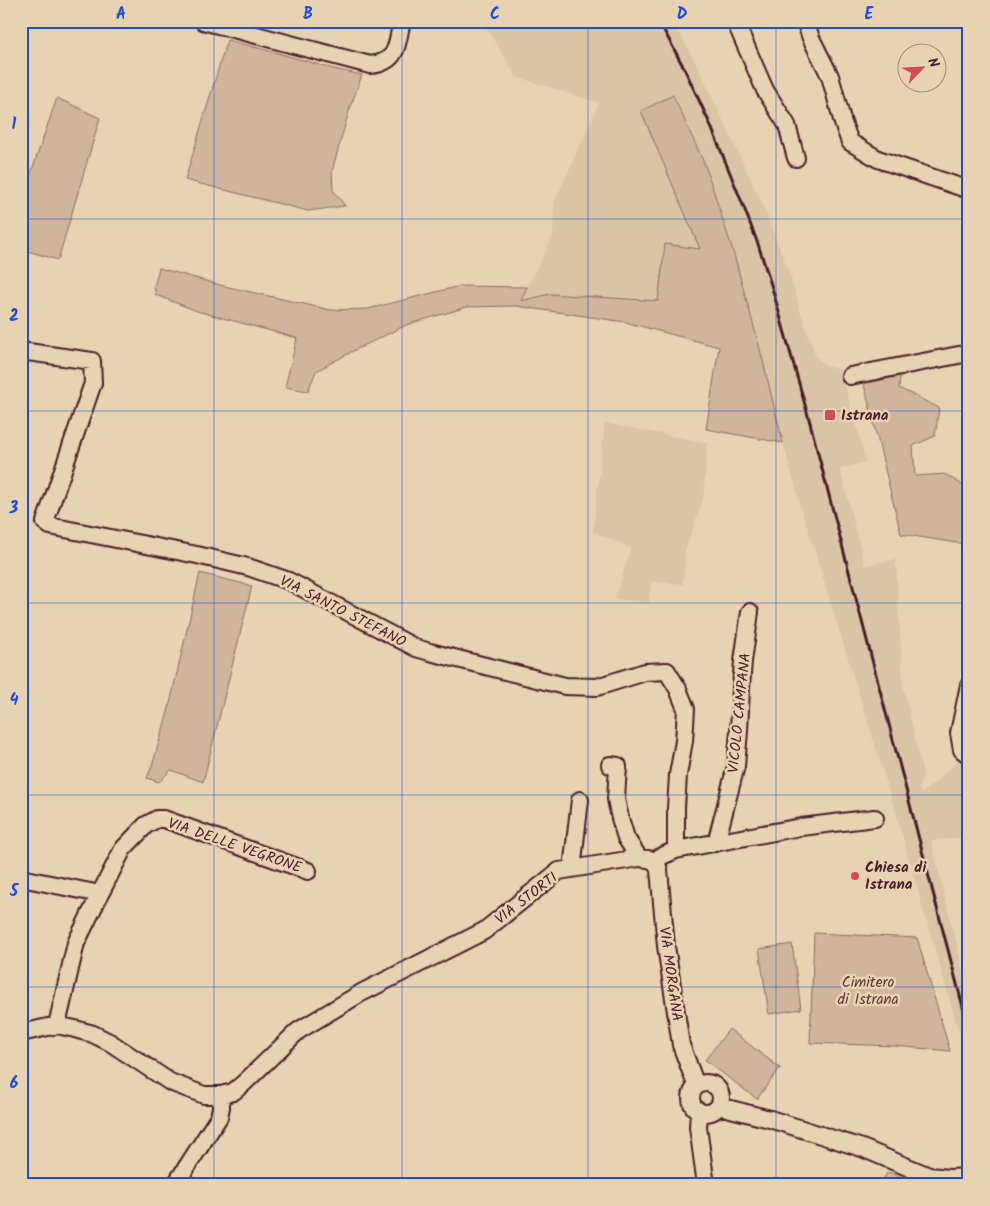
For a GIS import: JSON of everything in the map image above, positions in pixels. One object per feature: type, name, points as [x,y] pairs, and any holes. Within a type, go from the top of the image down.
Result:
[{"type":"street","points":[[203,21],[370,65],[388,60],[394,54],[402,21]]},
{"type":"street","points":[[735,21],[765,90],[787,125],[796,158]]},
{"type":"street","points":[[805,21],[811,38],[830,76],[850,142],[878,158],[969,190]]},
{"type":"street","name":"VIA SANTO STEFANO","points":[[21,351],[92,361],[93,383],[45,522],[50,526],[248,566],[288,581],[416,648],[565,686],[597,687],[645,672],[667,671],[678,689],[686,709],[684,741],[678,775],[676,850]]},
{"type":"street","points":[[850,376],[969,353]]},
{"type":"street","name":"VICOLO CAMPANA","points":[[716,843],[736,766],[742,679],[750,612]]},
{"type":"street","points":[[966,752],[959,733],[969,685]]},
{"type":"street","name":"VIA MORGANA","points":[[610,765],[618,766],[616,799],[626,838],[647,860],[657,864],[659,870],[666,946],[681,1045],[696,1086],[690,1094],[690,1100],[699,1112],[698,1127],[706,1185]]},
{"type":"street","points":[[572,869],[580,800]]},
{"type":"street","name":"VIA STORTI","points":[[221,1095],[233,1092],[244,1083],[298,1031],[361,993],[484,931],[560,871],[647,860],[676,850],[801,827],[875,818]]},
{"type":"street","name":"VIA DELLE VEGRONE","points":[[57,1026],[76,943],[123,849],[146,824],[157,819],[164,819],[308,871]]},
{"type":"street","points":[[21,878],[100,894]]},
{"type":"street","points":[[21,1033],[57,1026],[93,1034],[111,1043],[170,1082],[204,1095],[221,1095],[219,1117],[175,1185]]},
{"type":"street","points":[[696,1086],[705,1082],[714,1085],[720,1092],[721,1097],[719,1106],[712,1112],[699,1112]]},
{"type":"street","points":[[719,1106],[770,1119],[862,1148],[929,1176],[969,1177]]},
{"type":"shaded area","points":[[482,21],[673,21],[697,65],[766,212],[790,275],[816,357],[826,366],[840,370],[866,462],[840,469],[865,566],[896,559],[903,686],[923,773],[919,788],[921,794],[963,756],[969,759],[969,837],[931,841],[969,993],[969,1068],[895,810],[800,504],[733,251],[705,165],[674,96],[641,111],[700,250],[665,244],[658,301],[550,294],[520,301],[553,236],[554,203],[599,103],[517,77]]},
{"type":"shaded area","points":[[605,423],[707,443],[704,496],[685,552],[683,584],[651,582],[649,603],[615,599],[631,548],[593,532]]},
{"type":"green space","points":[[227,40],[362,75],[349,111],[332,171],[333,190],[345,206],[308,211],[185,180]]},
{"type":"green space","points":[[673,95],[705,165],[733,251],[783,443],[706,429],[719,347],[625,322],[516,306],[467,307],[406,325],[355,350],[316,371],[308,391],[285,387],[297,338],[197,311],[156,295],[154,287],[159,268],[224,286],[331,310],[368,309],[460,286],[527,287],[521,301],[550,294],[658,301],[665,244],[700,249],[641,111]]},
{"type":"green space","points":[[57,98],[100,118],[58,260],[21,249],[21,202]]},
{"type":"green space","points":[[900,376],[899,388],[939,408],[935,436],[913,446],[915,476],[945,474],[969,489],[969,545],[901,534],[864,384]]},
{"type":"green space","points":[[200,573],[252,586],[203,782],[171,770],[159,782],[147,778],[168,712]]},
{"type":"green space","name":"Cimitero di Istrana","points":[[814,933],[917,938],[950,1051],[895,1046],[810,1043]]},
{"type":"green space","points":[[792,944],[801,1009],[769,1014],[759,949]]},
{"type":"green space","points":[[729,1029],[780,1068],[757,1099],[705,1060]]},
{"type":"green space","points":[[888,1172],[924,1185],[879,1185]]},
{"type":"railway","points":[[659,21],[685,70],[710,124],[758,244],[773,291],[809,419],[969,1030]]},
{"type":"place","name":"Istrana","points":[[830,415]]},
{"type":"place","name":"Chiesa di Istrana","points":[[855,876]]}]
